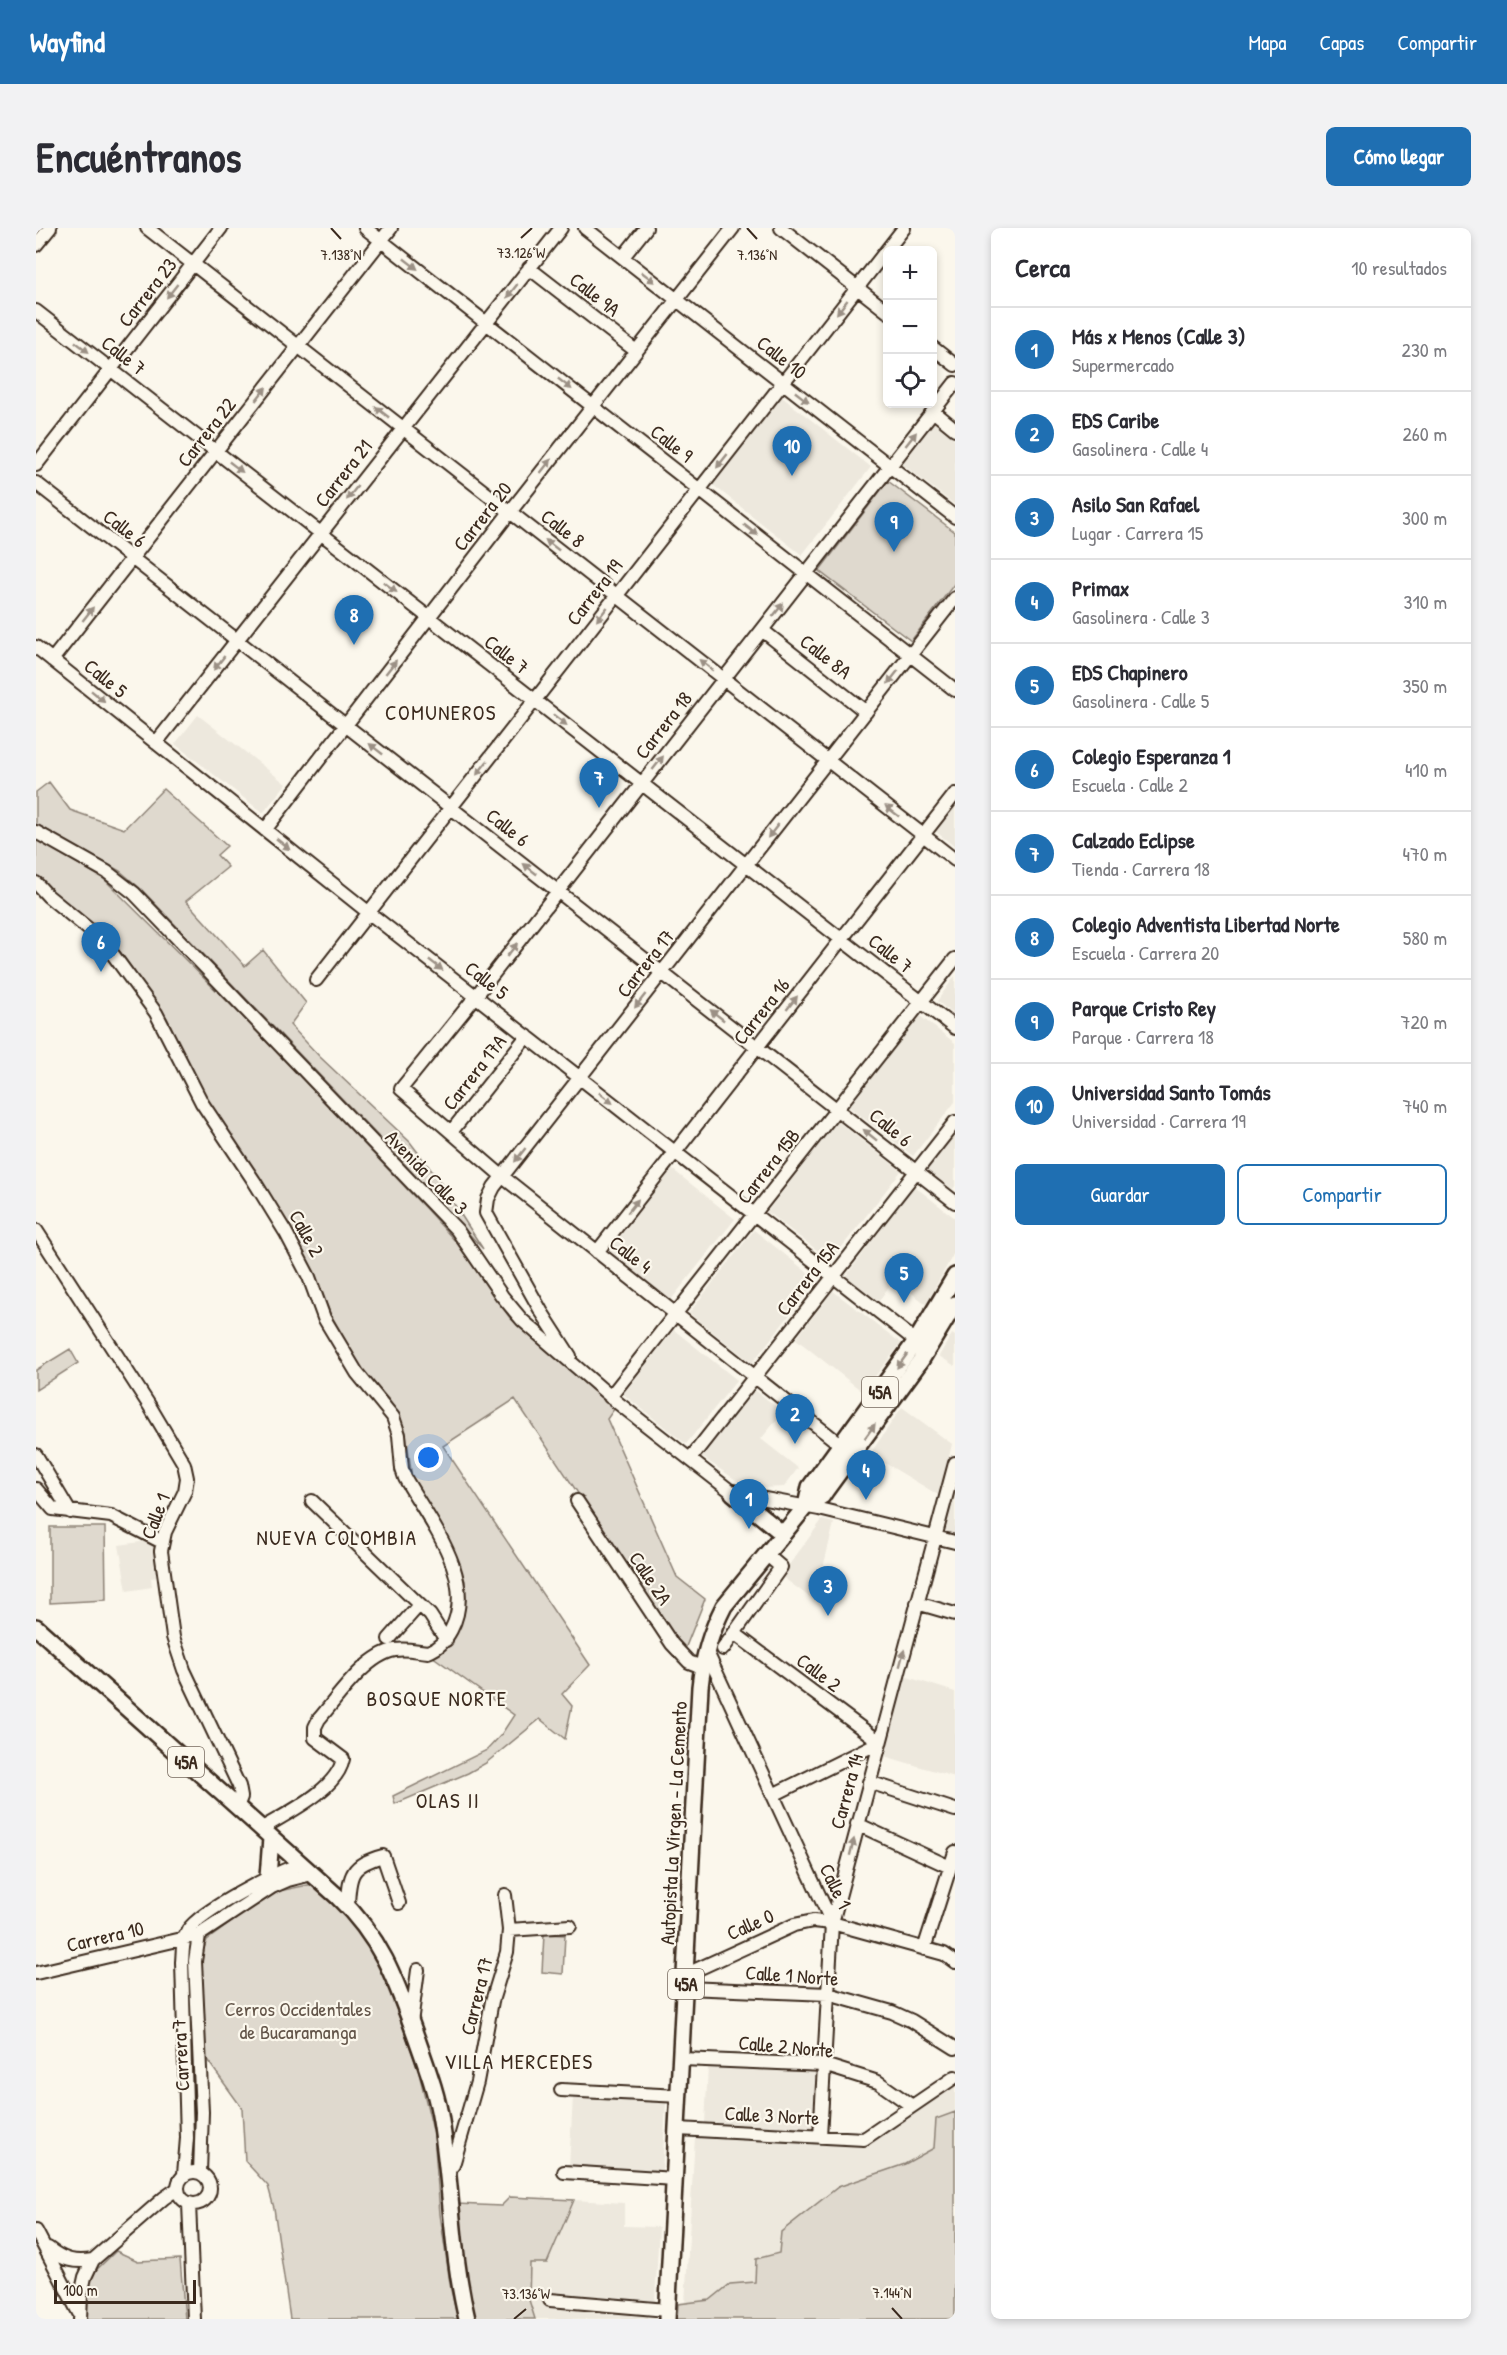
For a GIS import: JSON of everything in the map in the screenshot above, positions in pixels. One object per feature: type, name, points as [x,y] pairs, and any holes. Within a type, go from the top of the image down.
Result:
[{"type":"main road","name":"45A","points":[[806,1506],[810,1488],[916,1341],[955,1276]]},
{"type":"main road","name":"45A","points":[[806,1506],[822,1496],[950,1323],[955,1304]]},
{"type":"main road","points":[[733,1493],[783,1534]]},
{"type":"main road","name":"Autopista La Virgen - La Cemento","points":[[662,2314],[675,2179],[702,1667],[715,1624],[724,1606],[806,1506]]},
{"type":"main road","name":"45A","points":[[36,1628],[348,1906],[385,1956],[411,2023],[438,2107],[455,2255],[467,2319]]},
{"type":"main road","points":[[266,1833],[270,1882]]},
{"type":"street","name":"Calle 8","points":[[147,228],[955,860]]},
{"type":"street","name":"Carrera 23","points":[[36,465],[221,228]]},
{"type":"street","name":"Calle 9","points":[[365,228],[955,690]]},
{"type":"street","name":"Carrera 22","points":[[52,660],[392,228]]},
{"type":"street","name":"Carrera 21","points":[[156,743],[561,228]]},
{"type":"street","name":"Calle 10","points":[[585,228],[955,517]]},
{"type":"street","points":[[623,257],[646,228]]},
{"type":"street","name":"Carrera 20","points":[[265,830],[733,228]]},
{"type":"street","points":[[781,228],[883,308]]},
{"type":"street","name":"Carrera 19","points":[[316,981],[904,228]]},
{"type":"street","points":[[36,245],[46,229]]},
{"type":"street","name":"Calle 9A","points":[[529,268],[636,351]]},
{"type":"street","name":"Calle 7","points":[[36,311],[955,1028]]},
{"type":"street","points":[[937,350],[955,364]]},
{"type":"street","name":"Carrera 18","points":[[401,1089],[955,383]]},
{"type":"street","points":[[933,411],[955,429]]},
{"type":"street","name":"Calle 6","points":[[36,483],[955,1202]]},
{"type":"street","name":"Carrera 17","points":[[579,1370],[541,1311],[486,1213],[488,1200],[503,1177],[955,598]]},
{"type":"street","name":"Calle 8A","points":[[762,630],[866,712]]},
{"type":"street","name":"Calle 5","points":[[36,647],[368,912],[916,1341]]},
{"type":"street","name":"Carrera 16","points":[[597,1252],[955,794]]},
{"type":"street","name":"Avenida Calle 3","points":[[36,832],[107,872],[134,893],[457,1230],[502,1296],[522,1320],[610,1396],[690,1460],[733,1493],[806,1506],[955,1542]]},
{"type":"street","name":"Calle 2","points":[[36,883],[48,897],[103,941],[156,1012],[202,1103],[286,1233],[309,1277],[329,1327],[357,1373],[393,1417],[399,1435],[405,1478],[450,1558],[458,1580],[458,1613],[446,1640]]},
{"type":"street","name":"Carrera 15B","points":[[610,1396],[955,959]]},
{"type":"street","name":"Carrera 17A","points":[[451,1132],[527,1036]]},
{"type":"street","name":"Calle 4","points":[[401,1089],[503,1177],[841,1446]]},
{"type":"street","name":"Carrera 15A","points":[[690,1460],[955,1122]]},
{"type":"street","name":"Calle 1","points":[[36,1230],[149,1405],[184,1464],[187,1478],[185,1491],[162,1542],[162,1568],[176,1652],[238,1786],[241,1797],[237,1807]]},
{"type":"street","points":[[36,1455],[70,1512]]},
{"type":"street","name":"Carrera 14","points":[[820,2137],[832,1923],[955,1463]]},
{"type":"street","points":[[36,1489],[53,1509],[111,1516],[162,1542]]},
{"type":"street","points":[[266,1833],[325,1788],[337,1775],[343,1759],[315,1738],[315,1727],[319,1719],[371,1662],[392,1650],[413,1649],[428,1652],[446,1640],[430,1615],[312,1501]]},
{"type":"street","name":"Calle 2A","points":[[577,1501],[672,1644],[689,1662],[702,1667]]},
{"type":"street","points":[[723,1649],[781,1567],[767,1555]]},
{"type":"street","points":[[917,1603],[955,1614]]},
{"type":"street","points":[[389,1639],[418,1605]]},
{"type":"street","name":"Calle 2","points":[[734,1633],[880,1742]]},
{"type":"street","name":"Calle 1","points":[[706,1650],[832,1923],[944,1954],[955,1962]]},
{"type":"street","points":[[772,1795],[880,1742]]},
{"type":"street","points":[[869,1782],[955,1810]]},
{"type":"street","points":[[857,1824],[950,1867]]},
{"type":"street","points":[[924,1949],[955,1852]]},
{"type":"street","points":[[348,1906],[350,1877],[354,1870],[361,1864],[383,1856],[399,1903]]},
{"type":"street","name":"Carrera 10","points":[[184,1938],[189,1928],[204,1916],[270,1882],[288,1880],[307,1869]]},
{"type":"street","name":"Carrera 10","points":[[36,1973],[199,1935],[270,1882]]},
{"type":"street","name":"Carrera 17","points":[[447,2174],[453,2165],[477,2082],[492,2001],[507,1952],[509,1930],[505,1895]]},
{"type":"street","name":"Calle 0","points":[[687,1981],[794,1925],[813,1921],[832,1923]]},
{"type":"street","points":[[509,1930],[570,1926]]},
{"type":"street","name":"Carrera 7","points":[[199,1935],[195,1961],[202,2112],[200,2173]]},
{"type":"street","name":"Carrera 7","points":[[184,1938],[182,1962],[188,2138],[184,2174]]},
{"type":"street","points":[[411,2023],[418,1970]]},
{"type":"street","name":"Calle 1 Norte","points":[[687,1981],[828,1994],[892,2012],[912,2021],[955,2048]]},
{"type":"street","name":"Calle 2 Norte","points":[[682,2059],[824,2065],[867,2077],[888,2088],[912,2106]]},
{"type":"street","points":[[912,2106],[955,2077]]},
{"type":"street","points":[[561,2090],[680,2096]]},
{"type":"street","name":"Calle 3 Norte","points":[[678,2128],[864,2139],[912,2106]]},
{"type":"street","points":[[564,2172],[675,2179]]},
{"type":"street","points":[[189,2204],[200,2203],[210,2191],[208,2181],[200,2173],[184,2174],[180,2178],[177,2189],[179,2195],[189,2204],[194,2319]]},
{"type":"street","points":[[80,2316],[85,2277],[93,2260],[177,2189]]},
{"type":"street","points":[[36,2231],[80,2316]]},
{"type":"street","points":[[43,2245],[59,2257],[76,2262],[93,2260]]},
{"type":"street","points":[[550,2300],[662,2314]]},
{"type":"shaded area","points":[[782,397],[871,467],[802,555],[713,485]]},
{"type":"shaded area","points":[[934,423],[955,439],[955,505],[902,464]]},
{"type":"shaded area","points":[[198,715],[286,784],[263,813],[175,744]]},
{"type":"shaded area","points":[[955,805],[955,847],[935,831]]},
{"type":"shaded area","points":[[955,976],[955,1016],[937,1001]]},
{"type":"shaded area","points":[[920,1016],[955,1043],[955,1102],[913,1156],[849,1107]]},
{"type":"shaded area","points":[[837,1121],[901,1171],[831,1261],[767,1212]]},
{"type":"shaded area","points":[[955,1133],[955,1186],[953,1189],[926,1170]]},
{"type":"shaded area","points":[[672,1169],[735,1219],[670,1301],[608,1252]]},
{"type":"shaded area","points":[[914,1186],[955,1218],[955,1251],[926,1304],[894,1279],[879,1301],[846,1276]]},
{"type":"shaded area","points":[[754,1230],[817,1280],[752,1363],[689,1313]]},
{"type":"shaded area","points":[[833,1291],[901,1343],[863,1392],[796,1339]]},
{"type":"shaded area","points":[[674,1330],[737,1380],[686,1444],[623,1394]]},
{"type":"shaded area","points":[[952,1334],[955,1336],[955,1366],[939,1356]]},
{"type":"shaded area","points":[[755,1390],[783,1412],[761,1439],[798,1468],[784,1487],[763,1488],[739,1482],[702,1457]]},
{"type":"shaded area","points":[[902,1407],[952,1444],[940,1496],[870,1454]]},
{"type":"shaded area","points":[[955,1487],[955,1536],[942,1533]]},
{"type":"shaded area","points":[[822,1520],[834,1523],[815,1601],[781,1576]]},
{"type":"shaded area","points":[[155,1540],[159,1577],[151,1578],[152,1587],[127,1591],[119,1545]]},
{"type":"shaded area","points":[[904,1676],[955,1692],[955,1777],[881,1755]]},
{"type":"shaded area","points":[[708,2067],[816,2073],[813,2129],[705,2123]]},
{"type":"shaded area","points":[[955,2083],[955,2112],[937,2119],[934,2148],[905,2164],[837,2187],[781,2232],[779,2253],[756,2282],[730,2284],[710,2300],[685,2303],[695,2137],[865,2147]]},
{"type":"shaded area","points":[[573,2097],[666,2103],[662,2172],[569,2167]]},
{"type":"shaded area","points":[[574,2200],[624,2203],[624,2226],[659,2227],[655,2301],[545,2292],[547,2307],[648,2315],[648,2319],[535,2319],[529,2300],[530,2263],[547,2263]]},
{"type":"green space","points":[[888,481],[955,532],[955,583],[911,641],[819,571]]},
{"type":"green space","points":[[49,782],[70,810],[124,829],[163,789],[227,846],[217,855],[228,867],[186,901],[245,966],[263,950],[306,1003],[290,1025],[320,1057],[410,1142],[438,1179],[483,1249],[141,889],[120,871],[36,824],[36,792]]},
{"type":"green space","points":[[36,839],[104,879],[246,1020],[427,1210],[457,1243],[510,1318],[614,1409],[607,1419],[677,1577],[705,1599],[685,1649],[662,1619],[515,1399],[443,1446],[590,1665],[562,1694],[572,1706],[565,1739],[540,1719],[486,1763],[395,1804],[393,1796],[487,1750],[501,1735],[514,1715],[432,1656],[453,1640],[464,1614],[465,1581],[455,1554],[412,1478],[406,1432],[401,1420],[389,1400],[361,1368],[330,1313],[314,1272],[266,1189],[214,1113],[193,1075],[167,1018],[121,953],[105,936],[45,886],[36,875]]},
{"type":"green space","points":[[70,1349],[78,1363],[36,1390],[36,1370]]},
{"type":"green space","points":[[50,1527],[105,1527],[106,1600],[50,1603]]},
{"type":"green space","name":"Cerros Occidentales de Bucaramanga","points":[[313,1884],[358,1930],[372,1950],[382,1969],[418,2069],[434,2134],[440,2214],[451,2290],[458,2319],[290,2319],[274,2208],[268,2186],[245,2161],[242,2108],[203,2054],[201,1956],[207,1940],[265,1898],[279,1891]]},
{"type":"green space","points":[[544,1934],[565,1935],[563,1974],[542,1972]]},
{"type":"green space","points":[[955,2112],[955,2319],[677,2319],[678,2304],[710,2300],[730,2284],[755,2282],[756,2259],[779,2253],[781,2232],[838,2187],[905,2164],[934,2148],[936,2119]]},
{"type":"green space","points":[[510,2197],[574,2200],[547,2263],[530,2263],[529,2300],[535,2319],[474,2319],[462,2261],[457,2204],[501,2206]]},
{"type":"green space","points":[[116,2251],[138,2261],[180,2259],[185,2319],[85,2319],[90,2276]]},
{"type":"place","name":"Universidad Santo Tomás","points":[[792,476]]},
{"type":"place","name":"Parque Cristo Rey","points":[[894,552]]},
{"type":"place","name":"Colegio Adventista Libertad Norte","points":[[354,645]]},
{"type":"place","name":"Calzado Eclipse","points":[[599,808]]},
{"type":"place","name":"Colegio Esperanza 1","points":[[101,972]]},
{"type":"place","name":"EDS Chapinero","points":[[904,1303]]},
{"type":"place","name":"EDS Caribe","points":[[795,1444]]},
{"type":"place","name":"Primax","points":[[866,1500]]},
{"type":"place","name":"Más x Menos (Calle 3)","points":[[749,1529]]},
{"type":"place","name":"Asilo San Rafael","points":[[828,1616]]},
{"type":"district","name":"COMUNEROS","points":[[441,712]]},
{"type":"district","name":"NUEVA COLOMBIA","points":[[337,1537]]},
{"type":"district","name":"BOSQUE NORTE","points":[[437,1698]]},
{"type":"district","name":"OLAS II","points":[[448,1800]]},
{"type":"district","name":"VILLA MERCEDES","points":[[519,2061]]}]
